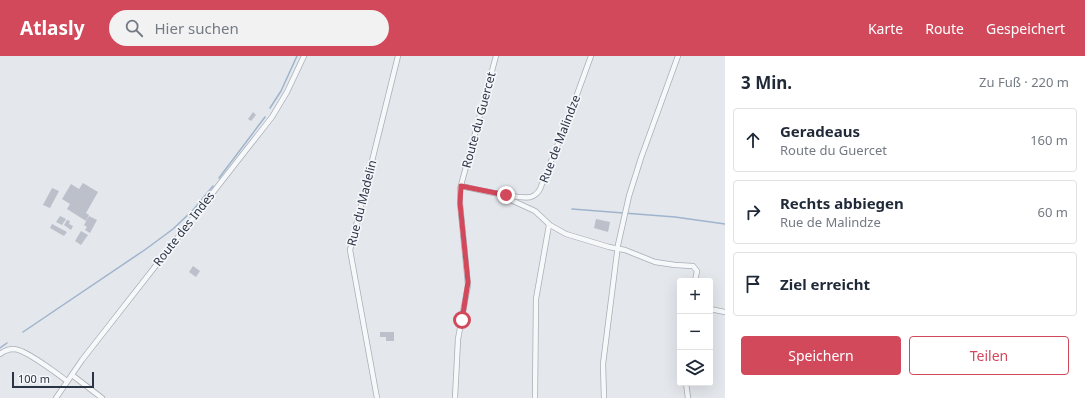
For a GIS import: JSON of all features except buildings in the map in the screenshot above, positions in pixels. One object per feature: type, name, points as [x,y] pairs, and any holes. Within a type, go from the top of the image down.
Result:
[{"type":"street","name":"Route des Indes","points":[[56,398],[116,316],[266,125],[287,92],[304,56]]},
{"type":"street","name":"Rue du Madelin","points":[[377,398],[350,250],[398,56]]},
{"type":"street","name":"Route du Guercet","points":[[456,398],[458,339],[468,285],[460,203],[461,186],[496,56]]},
{"type":"street","name":"Rue de Malindze","points":[[461,186],[506,195],[529,197],[540,191],[591,56]]},
{"type":"street","points":[[604,398],[603,364],[617,249],[624,217],[641,158],[678,56]]},
{"type":"street","points":[[506,195],[513,202],[535,211],[549,225],[566,234],[628,251],[655,262],[693,266],[697,271],[696,278]]},
{"type":"street","points":[[535,398],[536,299],[549,225]]},
{"type":"street","points":[[713,310],[725,312]]},
{"type":"street","points":[[0,354],[7,350],[13,349],[22,351],[68,381]]},
{"type":"street","points":[[72,375],[102,398]]},
{"type":"street","points":[[686,386],[688,398]]},
{"type":"waterway","points":[[270,108],[281,91],[297,56]]},
{"type":"waterway","points":[[219,178],[265,117]]},
{"type":"waterway","points":[[23,332],[146,249],[173,229],[193,210],[213,186]]},
{"type":"waterway","points":[[572,209],[675,217],[725,224]]},
{"type":"waterway","points":[[0,348],[7,343]]},
{"type":"route","points":[[462,320],[468,290],[468,282],[460,203],[461,186],[506,195]]}]
